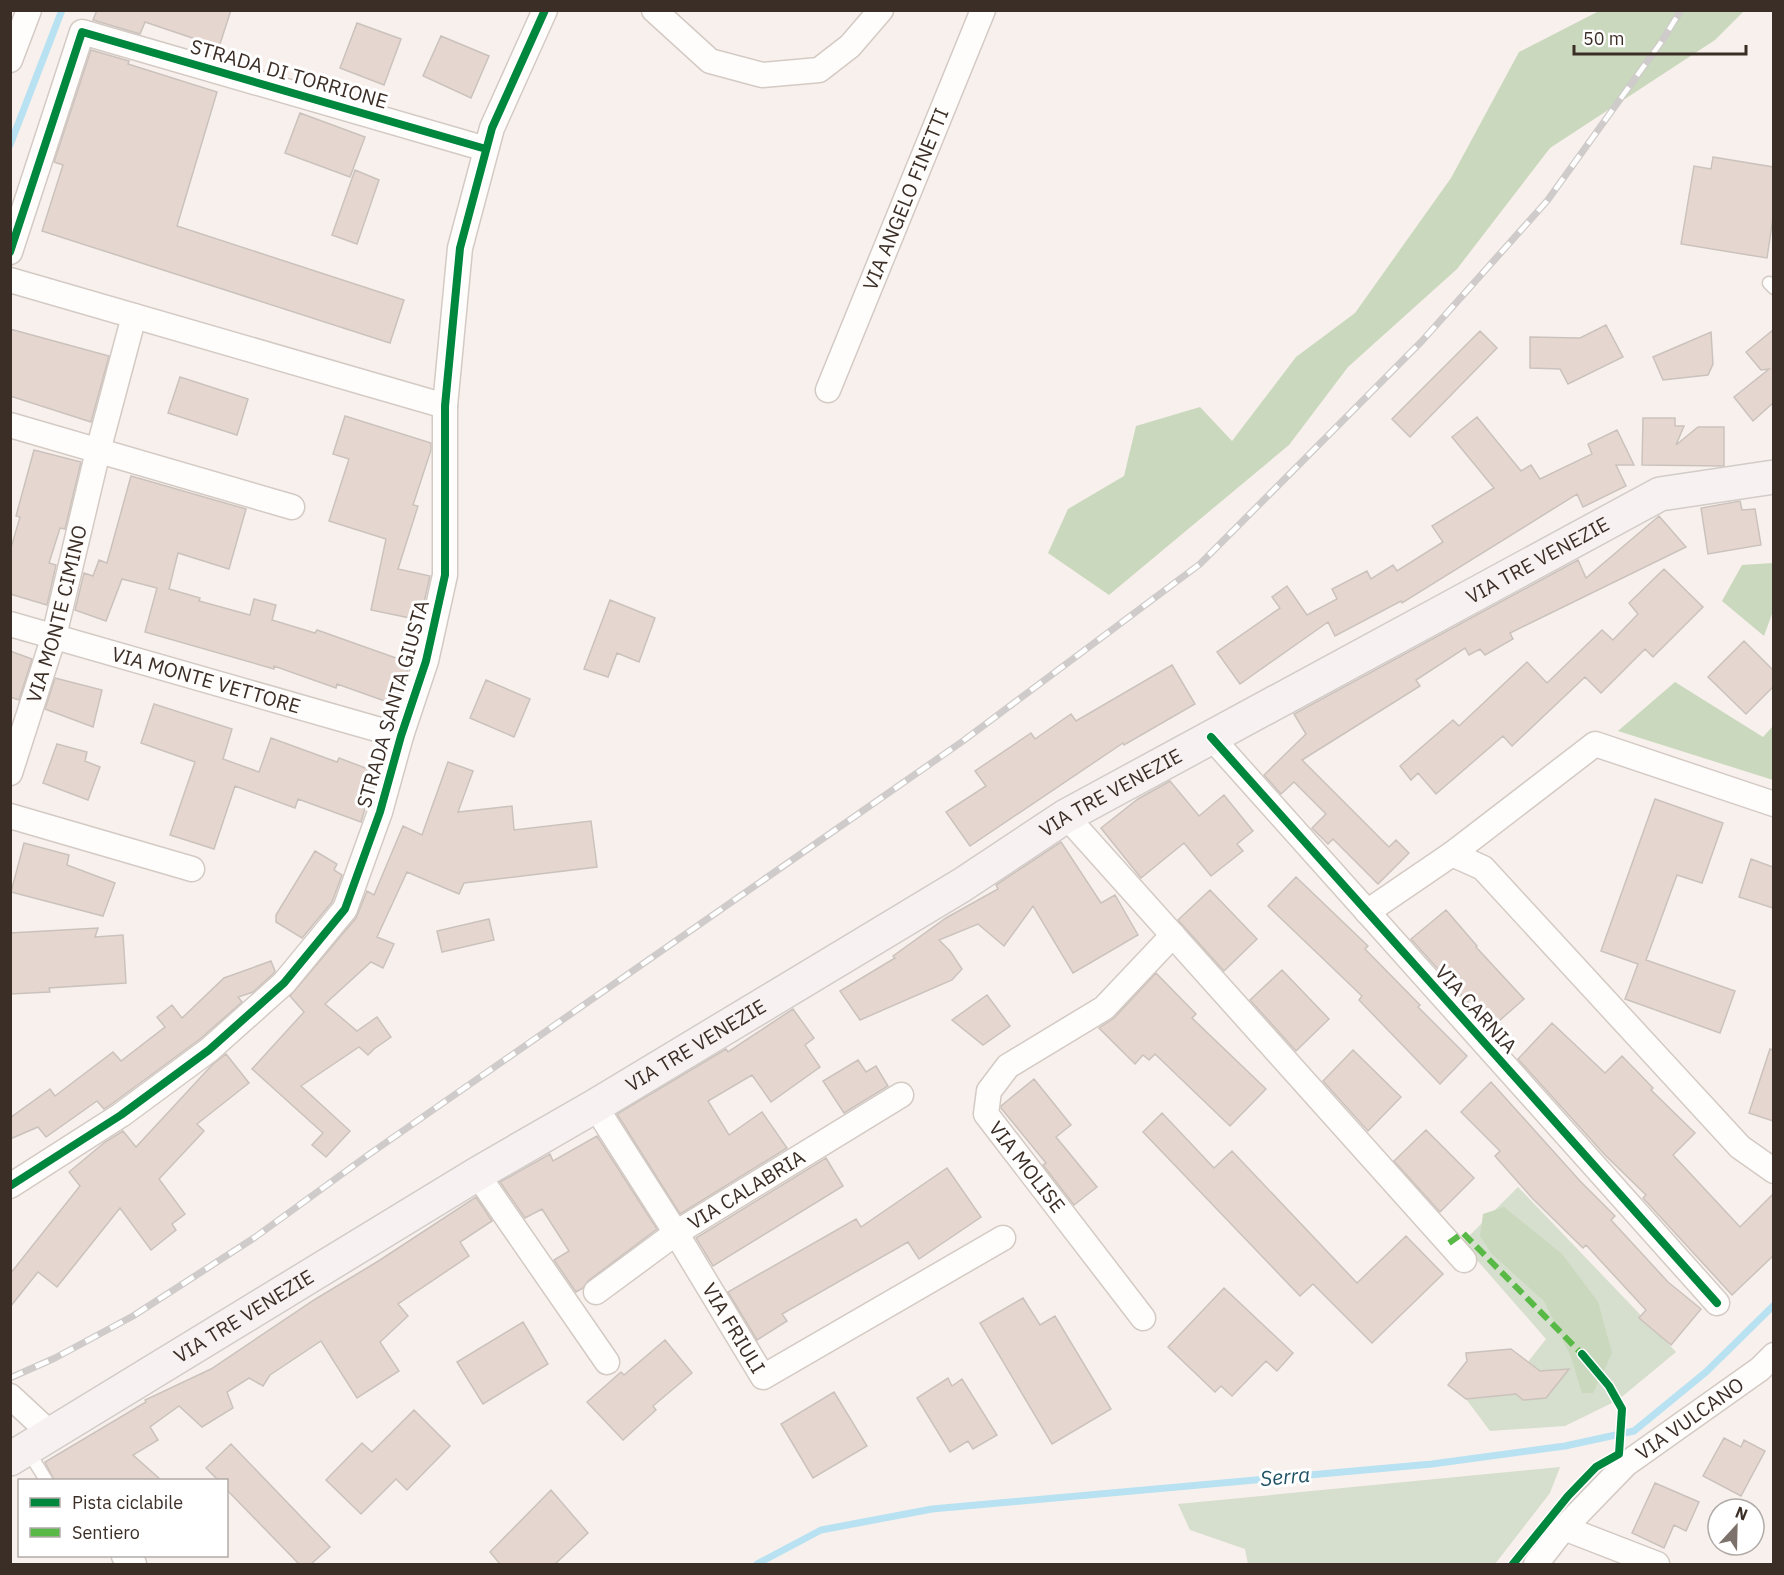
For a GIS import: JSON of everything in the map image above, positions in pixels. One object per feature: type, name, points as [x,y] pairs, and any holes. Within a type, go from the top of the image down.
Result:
[{"type":"main road","name":"VIA TRE VENEZIE","points":[[30,1448],[477,1174],[595,1106],[962,885],[1066,816],[1660,494],[1773,477]]},
{"type":"street","points":[[10,60],[29,10]]},
{"type":"street","name":"STRADA SANTA GIUSTA","points":[[10,1186],[122,1115],[208,1050],[285,982],[345,909],[380,812],[401,736],[426,661],[445,575],[445,406],[460,248],[492,128],[545,10]]},
{"type":"street","points":[[654,10],[710,62],[762,75],[819,70],[850,46],[881,10]]},
{"type":"street","name":"VIA ANGELO FINETTI","points":[[828,390],[983,10]]},
{"type":"street","name":"STRADA DI TORRIONE","points":[[10,252],[82,32],[486,149]]},
{"type":"street","points":[[10,280],[445,406]]},
{"type":"street","name":"VIA MONTE CIMINO","points":[[10,773],[54,636],[98,451],[134,316]]},
{"type":"street","points":[[10,425],[292,507]]},
{"type":"street","name":"VIA MONTE VETTORE","points":[[10,624],[401,736]]},
{"type":"street","name":"VIA CARNIA","points":[[1211,737],[1717,1303]]},
{"type":"street","points":[[1367,912],[1452,854],[1594,744],[1773,804]]},
{"type":"street","points":[[10,816],[192,868]]},
{"type":"street","points":[[1066,816],[1464,1260]]},
{"type":"street","points":[[1452,854],[1483,868],[1740,1147],[1773,1170]]},
{"type":"street","name":"VIA MOLISE","points":[[1143,1318],[986,1114],[989,1091],[1008,1066],[1104,1008],[1173,935]]},
{"type":"street","name":"VIA CALABRIA","points":[[596,1292],[676,1233],[902,1095]]},
{"type":"street","name":"VIA FRIULI","points":[[595,1106],[676,1233],[763,1377],[1003,1238]]},
{"type":"street","points":[[477,1174],[607,1362]]},
{"type":"street","name":"VIA VULCANO","points":[[1536,1564],[1564,1528],[1626,1464],[1760,1369],[1773,1355]]},
{"type":"street","points":[[10,1396],[30,1448]]},
{"type":"street","points":[[1564,1528],[1657,1564]]},
{"type":"lane","points":[[30,1448],[46,1479]]},
{"type":"green space","points":[[1599,11],[1744,11],[1715,40],[1550,148],[1457,269],[1348,367],[1289,445],[1109,595],[1048,553],[1068,509],[1124,476],[1136,426],[1200,407],[1232,441],[1296,357],[1355,313],[1451,178],[1519,52]]},
{"type":"green space","points":[[1773,563],[1773,611],[1764,636],[1722,601],[1742,565]]},
{"type":"green space","points":[[1675,682],[1763,737],[1773,726],[1773,780],[1618,731]]},
{"type":"green space","points":[[1518,1187],[1676,1352],[1618,1400],[1565,1426],[1490,1431],[1466,1399],[1516,1394],[1523,1400],[1546,1398],[1562,1377],[1553,1370],[1540,1371],[1528,1362],[1546,1339],[1462,1243]]},
{"type":"green space","points":[[1504,1207],[1562,1254],[1598,1302],[1612,1353],[1593,1393],[1582,1393],[1571,1357],[1544,1301],[1492,1254],[1480,1236],[1483,1214]]},
{"type":"green space","points":[[1560,1467],[1550,1493],[1495,1564],[1248,1564],[1245,1549],[1190,1530],[1178,1504]]},
{"type":"building","points":[[97,10],[231,10],[219,47],[145,22],[140,34],[93,20]]},
{"type":"building","points":[[357,23],[401,39],[384,85],[340,68]]},
{"type":"building","points":[[441,36],[489,56],[471,98],[423,76]]},
{"type":"building","points":[[91,50],[217,92],[177,226],[404,300],[390,343],[42,231],[63,165],[54,162]]},
{"type":"building","points":[[300,113],[365,137],[350,177],[285,153]]},
{"type":"building","points":[[1713,157],[1773,167],[1773,218],[1767,258],[1681,244],[1694,166],[1711,169]]},
{"type":"building","points":[[355,170],[379,180],[357,244],[332,235]]},
{"type":"building","points":[[1606,325],[1623,357],[1568,384],[1560,369],[1530,368],[1530,337],[1580,338]]},
{"type":"building","points":[[10,329],[109,356],[91,422],[10,396]]},
{"type":"building","points":[[1773,330],[1773,403],[1753,421],[1734,397],[1769,369],[1761,370],[1746,352]]},
{"type":"building","points":[[1480,331],[1497,348],[1410,437],[1392,419]]},
{"type":"building","points":[[1711,332],[1713,364],[1708,375],[1663,380],[1653,357]]},
{"type":"building","points":[[180,377],[248,399],[237,435],[168,413]]},
{"type":"building","points":[[345,416],[431,443],[431,450],[413,505],[418,506],[398,569],[430,576],[420,620],[371,610],[386,539],[329,521],[349,459],[333,454]]},
{"type":"building","points":[[1477,417],[1521,471],[1531,465],[1540,479],[1592,454],[1588,444],[1617,430],[1634,465],[1616,465],[1626,486],[1583,507],[1577,494],[1402,603],[1401,601],[1335,636],[1328,622],[1240,684],[1217,652],[1280,608],[1272,597],[1287,586],[1307,615],[1337,599],[1332,589],[1367,571],[1371,579],[1393,565],[1397,571],[1443,542],[1432,526],[1494,488],[1452,437]]},
{"type":"building","points":[[1643,418],[1675,418],[1675,426],[1684,426],[1676,445],[1698,427],[1724,427],[1724,466],[1642,465]]},
{"type":"building","points":[[34,450],[81,462],[65,529],[60,528],[49,563],[56,565],[47,605],[10,594],[10,551],[20,517],[16,516]]},
{"type":"building","points":[[131,476],[246,509],[229,569],[178,553],[169,589],[200,598],[199,601],[250,615],[254,599],[276,605],[272,620],[315,633],[317,630],[410,663],[396,705],[337,684],[336,688],[274,666],[274,669],[145,632],[157,588],[122,579],[106,621],[75,610],[84,573],[93,576],[99,560],[107,563]]},
{"type":"building","points":[[1740,501],[1742,510],[1755,509],[1761,545],[1708,554],[1701,508]]},
{"type":"building","points":[[1659,516],[1686,547],[1510,633],[1513,639],[1485,655],[1480,649],[1469,655],[1465,648],[1416,680],[1420,686],[1302,760],[1389,847],[1396,840],[1409,853],[1378,884],[1333,839],[1328,844],[1312,828],[1326,814],[1294,782],[1281,794],[1264,775],[1306,734],[1294,714],[1578,560],[1586,578]]},
{"type":"building","points":[[1664,569],[1703,607],[1653,657],[1645,649],[1601,693],[1585,677],[1512,746],[1503,736],[1436,794],[1418,773],[1411,780],[1400,766],[1453,720],[1459,726],[1527,662],[1547,683],[1602,630],[1613,640],[1638,614],[1629,603]]},
{"type":"building","points":[[610,600],[655,618],[639,662],[617,653],[608,677],[584,669]]},
{"type":"building","points":[[1744,641],[1773,670],[1773,687],[1746,714],[1708,677]]},
{"type":"building","points":[[10,651],[32,659],[19,700],[10,697]]},
{"type":"building","points":[[1172,665],[1195,704],[1124,745],[1123,743],[970,846],[946,812],[986,786],[975,771],[1031,733],[1035,739],[1071,714],[1076,721]]},
{"type":"building","points":[[55,678],[102,690],[93,727],[45,709]]},
{"type":"building","points":[[486,680],[530,699],[514,737],[470,718]]},
{"type":"building","points":[[154,704],[232,729],[223,759],[259,772],[271,738],[337,762],[339,758],[376,772],[361,822],[298,799],[295,808],[235,786],[214,849],[170,835],[195,762],[141,743]]},
{"type":"building","points":[[57,744],[87,752],[85,761],[100,767],[88,800],[43,783]]},
{"type":"building","points":[[448,762],[473,771],[458,812],[512,806],[514,830],[591,821],[597,867],[464,883],[459,894],[407,872],[377,937],[394,944],[383,968],[371,962],[325,1004],[357,1031],[377,1017],[391,1037],[368,1055],[359,1047],[301,1086],[350,1131],[326,1157],[312,1145],[323,1133],[252,1069],[304,1012],[290,996],[356,918],[367,891],[374,895],[403,826],[422,835]]},
{"type":"building","points":[[1170,781],[1199,816],[1224,795],[1253,831],[1237,844],[1243,851],[1211,876],[1184,843],[1141,878],[1101,828],[1138,799]]},
{"type":"building","points":[[1655,799],[1723,823],[1702,883],[1677,875],[1646,960],[1735,991],[1720,1033],[1625,999],[1638,964],[1601,951]]},
{"type":"building","points":[[1061,842],[1101,903],[1115,895],[1138,935],[1073,973],[1033,906],[1004,946],[978,924],[939,940],[962,969],[952,980],[860,1020],[840,991],[895,958],[893,956],[946,918],[998,889],[996,885]]},
{"type":"building","points":[[24,843],[69,855],[67,865],[115,883],[103,916],[11,892]]},
{"type":"building","points":[[315,851],[337,864],[334,870],[342,875],[332,902],[302,938],[276,922],[276,915]]},
{"type":"building","points":[[1751,859],[1773,867],[1773,908],[1739,897]]},
{"type":"building","points":[[1296,877],[1368,946],[1365,949],[1467,1056],[1440,1084],[1359,1000],[1362,996],[1268,906]]},
{"type":"building","points":[[1210,890],[1257,939],[1224,971],[1178,920]]},
{"type":"building","points":[[1446,910],[1476,947],[1524,999],[1491,1028],[1411,939]]},
{"type":"building","points":[[489,919],[494,940],[442,952],[437,931]]},
{"type":"building","points":[[98,928],[95,937],[123,935],[126,983],[49,988],[50,992],[10,994],[10,933]]},
{"type":"building","points":[[271,961],[274,973],[253,992],[238,997],[242,1002],[200,1039],[113,1103],[104,1109],[97,1101],[46,1137],[38,1127],[10,1139],[10,1118],[50,1089],[55,1096],[113,1052],[121,1061],[165,1027],[157,1017],[172,1005],[182,1018],[224,978]]},
{"type":"building","points":[[1282,970],[1329,1019],[1296,1051],[1250,1000]]},
{"type":"building","points":[[1156,973],[1196,1014],[1192,1018],[1266,1089],[1230,1126],[1155,1054],[1149,1060],[1143,1055],[1135,1064],[1099,1028],[1114,1018]]},
{"type":"building","points":[[987,995],[1010,1026],[983,1045],[952,1020]]},
{"type":"building","points":[[793,1009],[814,1038],[805,1045],[820,1067],[771,1102],[752,1075],[708,1101],[729,1135],[762,1112],[787,1148],[680,1214],[617,1114],[726,1049],[728,1052]]},
{"type":"building","points":[[1552,1023],[1605,1073],[1622,1056],[1653,1088],[1651,1090],[1695,1133],[1673,1155],[1740,1227],[1773,1194],[1773,1256],[1732,1295],[1643,1198],[1646,1195],[1605,1155],[1518,1059]]},
{"type":"building","points":[[1770,1049],[1773,1050],[1773,1121],[1749,1113]]},
{"type":"building","points":[[1353,1050],[1401,1097],[1368,1131],[1323,1081]]},
{"type":"building","points":[[226,1054],[249,1083],[197,1124],[204,1131],[159,1179],[185,1214],[172,1224],[176,1230],[151,1250],[120,1208],[57,1287],[38,1272],[10,1307],[10,1274],[80,1186],[69,1172],[105,1142],[123,1131],[136,1147],[212,1065]]},
{"type":"building","points":[[858,1060],[866,1072],[876,1066],[888,1086],[844,1113],[823,1081]]},
{"type":"building","points":[[1034,1079],[1071,1125],[1056,1137],[1097,1187],[1074,1205],[1043,1165],[1046,1163],[1001,1108]]},
{"type":"building","points":[[1491,1082],[1580,1181],[1615,1216],[1611,1220],[1668,1282],[1701,1309],[1671,1345],[1639,1318],[1646,1310],[1586,1245],[1583,1248],[1533,1199],[1495,1156],[1500,1151],[1461,1112]]},
{"type":"building","points":[[1162,1113],[1214,1168],[1232,1151],[1357,1283],[1406,1236],[1443,1274],[1372,1343],[1313,1284],[1300,1296],[1143,1132]]},
{"type":"building","points":[[1426,1130],[1474,1178],[1440,1212],[1394,1161]]},
{"type":"building","points":[[597,1136],[657,1229],[576,1292],[554,1260],[569,1251],[542,1209],[525,1218],[500,1182],[550,1154],[553,1161]]},
{"type":"building","points":[[826,1158],[843,1186],[713,1266],[696,1238]]},
{"type":"building","points":[[947,1168],[981,1217],[919,1259],[908,1242],[782,1314],[787,1321],[757,1340],[728,1292],[856,1219],[861,1227]]},
{"type":"building","points":[[476,1197],[492,1221],[460,1242],[469,1256],[398,1304],[408,1316],[380,1342],[399,1371],[357,1398],[321,1341],[270,1375],[263,1386],[249,1378],[227,1392],[233,1408],[202,1427],[179,1406],[150,1427],[158,1440],[133,1455],[160,1479],[54,1479],[45,1462],[146,1402],[145,1400],[211,1369],[314,1300]]},
{"type":"building","points":[[1224,1288],[1293,1353],[1277,1371],[1266,1361],[1232,1396],[1221,1386],[1215,1392],[1168,1347]]},
{"type":"building","points":[[1023,1298],[1040,1325],[1055,1316],[1111,1409],[1052,1444],[980,1323]]},
{"type":"building","points":[[523,1322],[548,1364],[483,1404],[457,1362]]},
{"type":"building","points":[[665,1340],[692,1373],[653,1406],[656,1410],[623,1440],[587,1402],[621,1372],[624,1375]]},
{"type":"building","points":[[1511,1349],[1540,1371],[1569,1369],[1546,1398],[1523,1400],[1516,1394],[1466,1399],[1448,1385],[1467,1361],[1466,1353]]},
{"type":"building","points":[[948,1378],[952,1386],[962,1379],[997,1435],[973,1449],[968,1441],[950,1452],[917,1398]]},
{"type":"building","points":[[834,1392],[867,1446],[813,1478],[781,1424]]},
{"type":"building","points":[[414,1410],[450,1446],[407,1490],[396,1479],[361,1514],[326,1480],[362,1443],[372,1452]]},
{"type":"building","points":[[1724,1438],[1741,1447],[1744,1440],[1765,1451],[1741,1496],[1703,1476]]},
{"type":"building","points":[[231,1444],[330,1547],[311,1564],[299,1564],[228,1491],[228,1479],[217,1479],[206,1468]]},
{"type":"building","points":[[1655,1483],[1699,1502],[1686,1531],[1674,1525],[1664,1548],[1632,1533]]},
{"type":"building","points":[[551,1490],[588,1533],[555,1564],[500,1564],[490,1552]]},
{"type":"waterway","points":[[10,145],[62,10]]},
{"type":"waterway","name":"Serra","points":[[757,1564],[821,1530],[932,1509],[1432,1464],[1565,1446],[1634,1431],[1706,1372],[1774,1305]]},
{"type":"railway","points":[[10,1378],[55,1358],[133,1316],[254,1238],[371,1153],[963,741],[1200,564],[1422,341],[1547,201],[1662,41],[1681,10]]},
{"type":"marked path","points":[[1449,1243],[1463,1233],[1582,1354]]},
{"type":"cycle path","points":[[10,1186],[121,1115],[209,1050],[284,983],[345,909],[380,812],[401,736],[426,661],[445,575],[445,406],[460,248],[492,128],[545,10]]},
{"type":"cycle path","points":[[10,252],[82,32],[486,149]]},
{"type":"cycle path","points":[[1211,737],[1717,1303]]},
{"type":"cycle path","points":[[1513,1564],[1568,1496],[1596,1467],[1619,1454],[1622,1409],[1609,1386],[1582,1354]]}]
